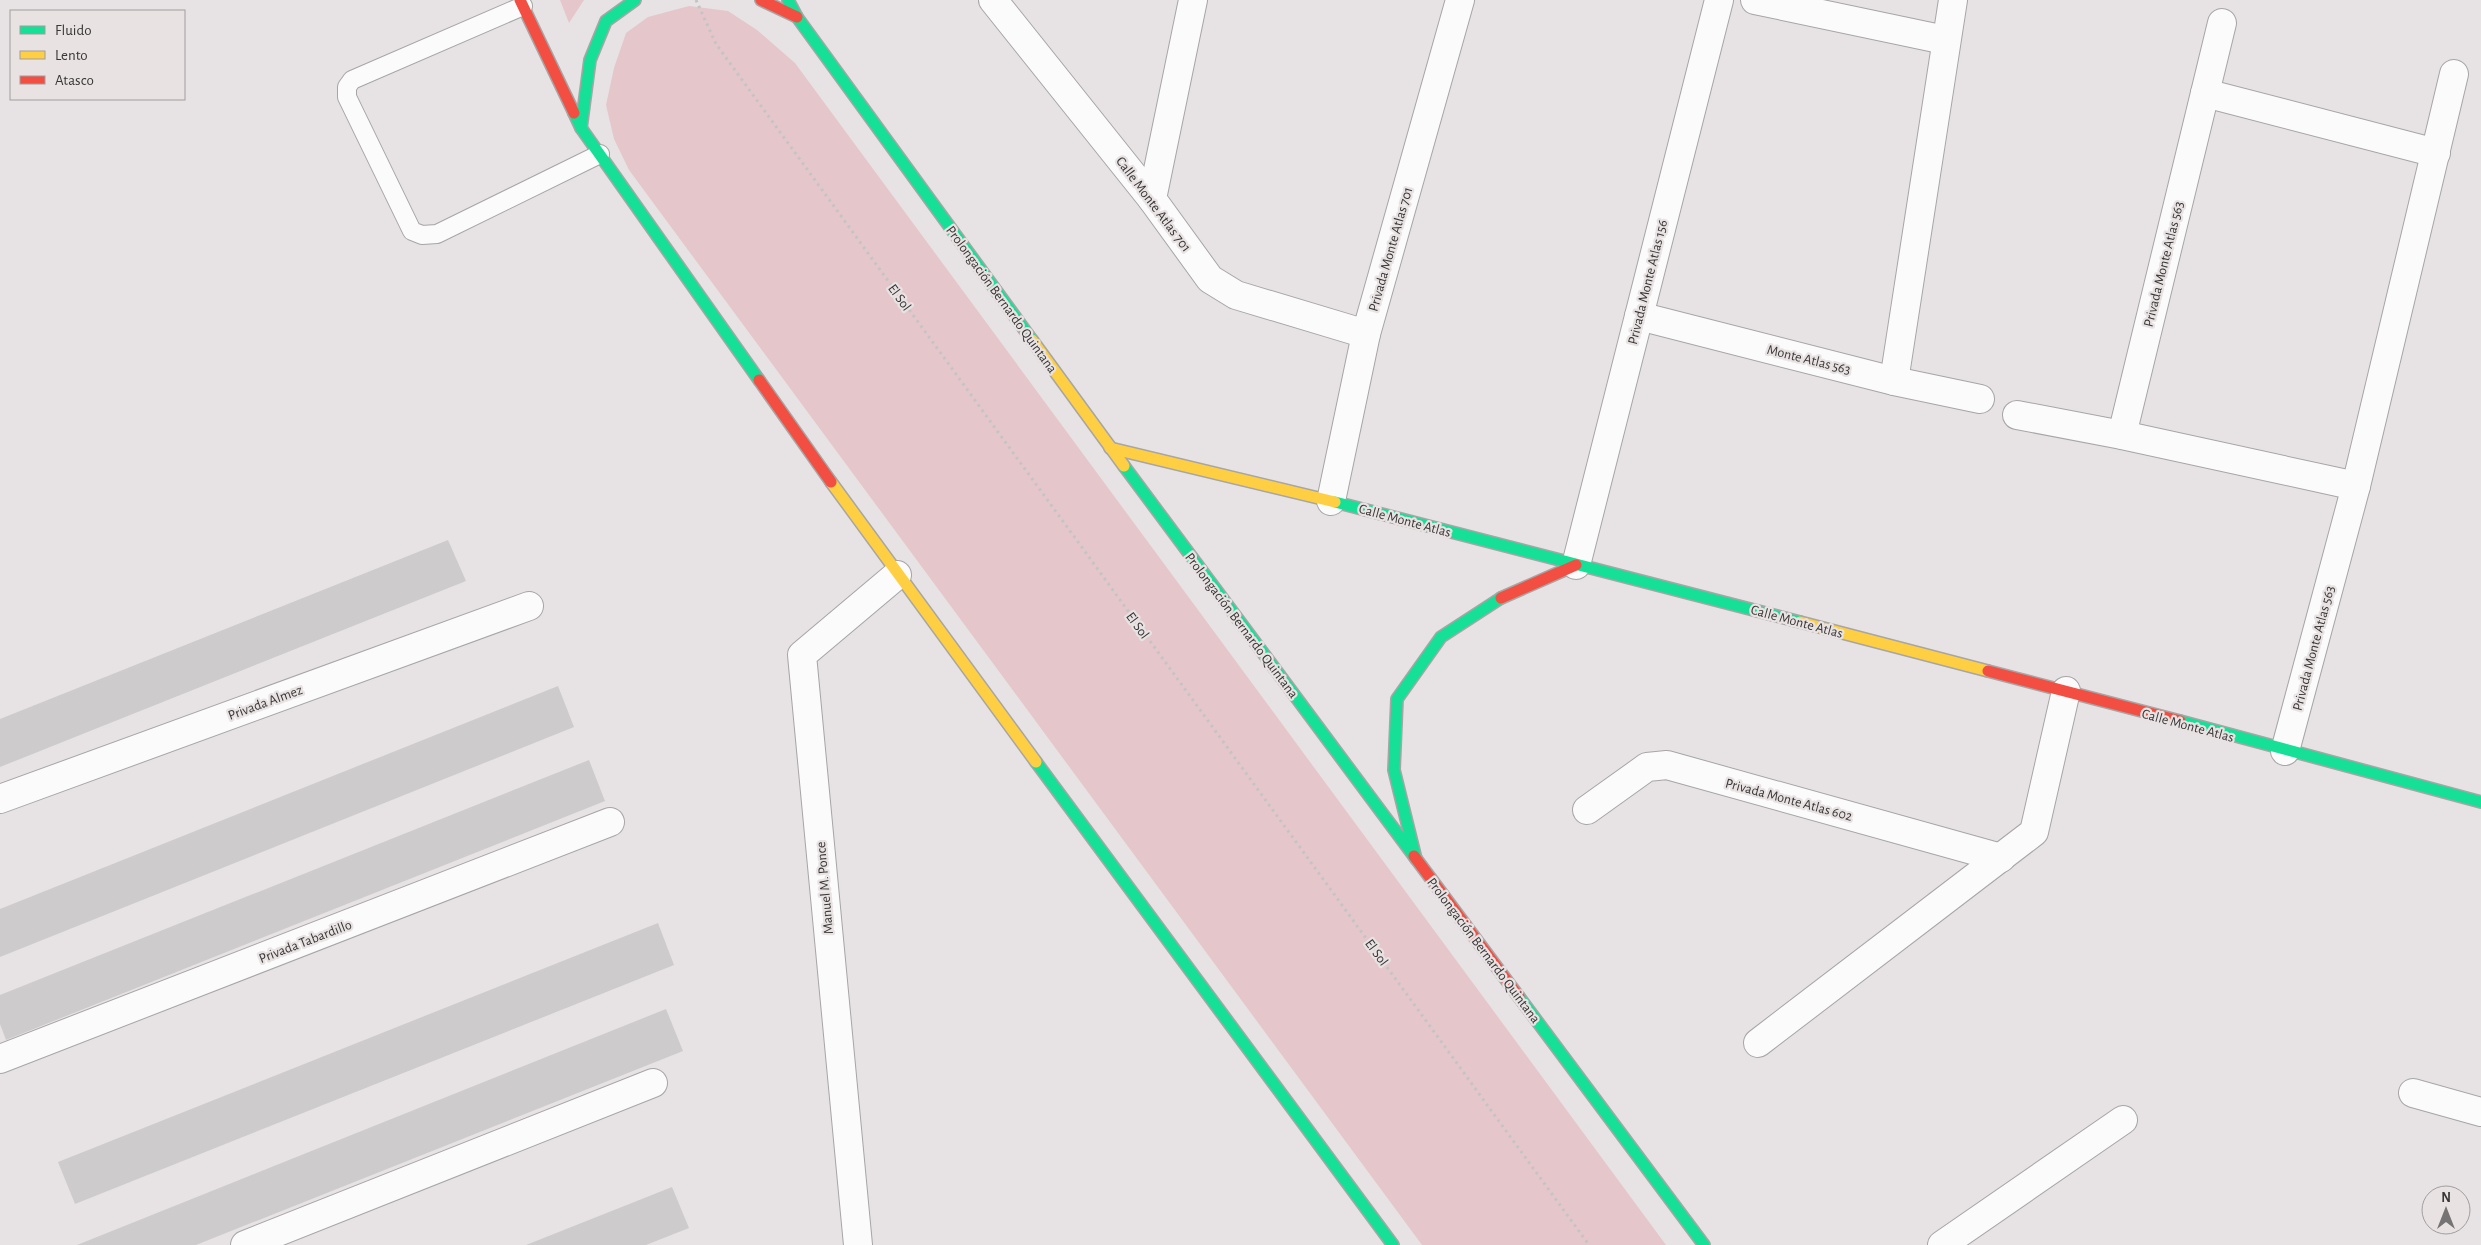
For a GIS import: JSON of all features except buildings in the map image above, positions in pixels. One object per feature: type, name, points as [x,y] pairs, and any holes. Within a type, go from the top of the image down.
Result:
[{"type":"main road","points":[[581,128],[589,68],[593,52],[606,21],[635,0]]},
{"type":"main road","points":[[761,0],[797,16]]},
{"type":"main road","name":"Prolongación Bernardo Quintana","points":[[788,0],[797,16],[1110,448],[1704,1245]]},
{"type":"main road","points":[[522,3],[581,128],[897,575],[1393,1245]]},
{"type":"main road","name":"Calle Monte Atlas","points":[[1110,448],[1331,501],[2066,691],[2481,802]]},
{"type":"main road","points":[[1416,859],[1394,770],[1397,699],[1441,637],[1496,600],[1576,565]]},
{"type":"street","name":"Calle Monte Atlas 701","points":[[993,0],[1152,199],[1210,279],[1236,295],[1366,334]]},
{"type":"street","points":[[1152,199],[1193,0]]},
{"type":"street","name":"Privada Monte Atlas 701","points":[[1331,501],[1366,334],[1460,0]]},
{"type":"street","name":"Privada Monte Atlas 156","points":[[1576,565],[1719,0]]},
{"type":"street","points":[[1755,0],[1945,40]]},
{"type":"street","points":[[1894,381],[1945,40],[1953,0]]},
{"type":"street","name":"Privada Monte Atlas 563","points":[[2122,434],[2222,23]]},
{"type":"street","name":"Privada Monte Atlas 563","points":[[2285,751],[2356,486],[2454,74]]},
{"type":"street","points":[[2205,93],[2436,153]]},
{"type":"street","name":"Monte Atlas 563","points":[[1639,316],[1894,381],[1980,399]]},
{"type":"street","points":[[2017,415],[2122,434],[2356,486]]},
{"type":"street","name":"Manuel M. Ponce","points":[[858,1245],[802,655],[897,575]]},
{"type":"street","name":"Privada Almez","points":[[0,799],[529,606]]},
{"type":"street","points":[[1758,1044],[2034,832],[2066,691]]},
{"type":"street","name":"Privada Monte Atlas 602","points":[[1587,810],[1648,767],[1666,765],[2002,858]]},
{"type":"street","name":"Privada Tabardillo","points":[[0,1059],[610,822]]},
{"type":"street","points":[[245,1245],[653,1083]]},
{"type":"street","points":[[2413,1093],[2481,1112]]},
{"type":"street","points":[[1942,1245],[2123,1120]]},
{"type":"lane","points":[[522,3],[352,80],[347,87],[347,97],[412,231],[422,235],[437,234],[600,154]]},
{"type":"path","name":"El Sol","points":[[696,0],[716,44],[1589,1245]]},
{"type":"shaded area","points":[[560,0],[584,0],[569,23]]},
{"type":"shaded area","points":[[689,6],[728,11],[757,30],[795,63],[1666,1245],[1422,1245],[629,170],[614,139],[606,105],[614,68],[626,33],[648,17]]},
{"type":"traffic: fast","points":[[581,128],[590,60],[606,21],[635,0]]},
{"type":"traffic: fast","points":[[788,0],[797,17],[1032,340]]},
{"type":"traffic: fast","points":[[574,113],[581,128],[759,380]]},
{"type":"traffic: fast","points":[[1124,466],[1414,856]]},
{"type":"traffic: fast","points":[[1335,502],[1800,622]]},
{"type":"traffic: fast","points":[[1416,859],[1394,770],[1397,699],[1441,637],[1501,598]]},
{"type":"traffic: fast","points":[[2180,721],[2481,802]]},
{"type":"traffic: fast","points":[[1036,762],[1393,1245]]},
{"type":"traffic: fast","points":[[1519,997],[1704,1245]]},
{"type":"traffic: slow","points":[[1032,340],[1124,466]]},
{"type":"traffic: slow","points":[[1110,448],[1335,502]]},
{"type":"traffic: slow","points":[[831,482],[1036,762]]},
{"type":"traffic: slow","points":[[1800,622],[1988,671]]},
{"type":"traffic: jam","points":[[520,0],[574,113]]},
{"type":"traffic: jam","points":[[761,0],[797,17]]},
{"type":"traffic: jam","points":[[759,380],[831,482]]},
{"type":"traffic: jam","points":[[1501,598],[1576,565]]},
{"type":"traffic: jam","points":[[1988,671],[2180,721]]},
{"type":"traffic: jam","points":[[1414,856],[1519,997]]}]
